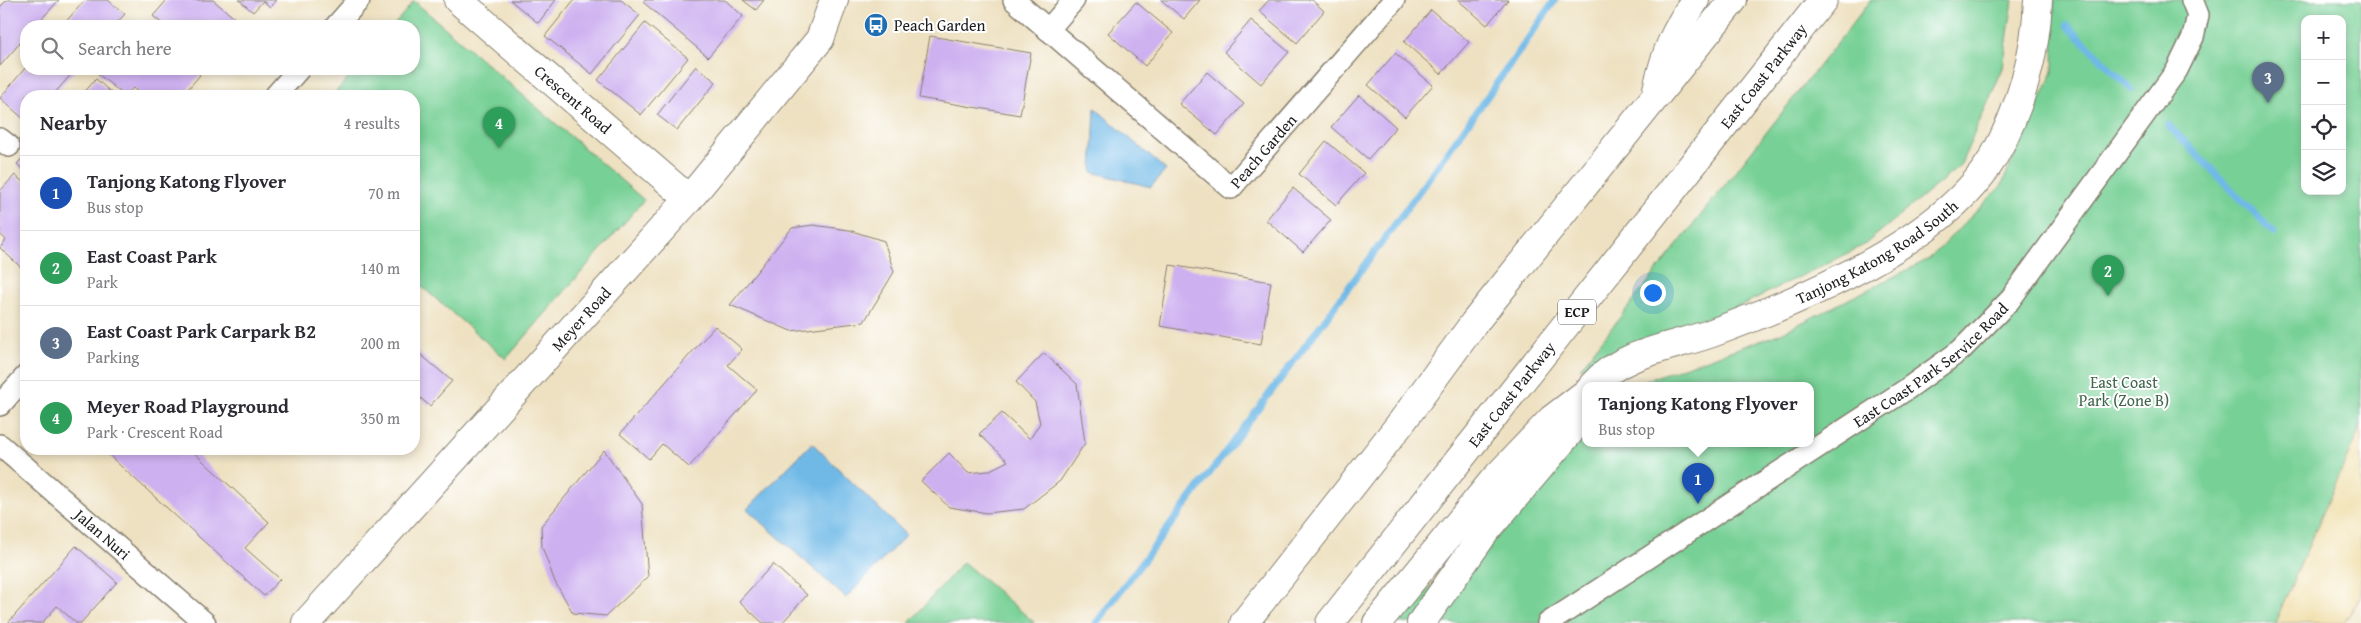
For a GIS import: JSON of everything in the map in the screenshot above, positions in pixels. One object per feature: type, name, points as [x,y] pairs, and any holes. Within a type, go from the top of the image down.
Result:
[{"type":"main road","name":"Crescent Road","points":[[458,0],[689,199]]},
{"type":"main road","name":"Meyer Road","points":[[306,623],[689,199],[820,39],[834,0]]},
{"type":"main road","points":[[1654,97],[1674,32],[1695,0]]},
{"type":"main road","points":[[1244,623],[1401,423],[1474,323],[1733,0]]},
{"type":"main road","name":"East Coast Parkway","points":[[1330,623],[1823,0]]},
{"type":"main road","name":"Tanjong Katong Road South","points":[[1597,382],[1613,368],[1629,359],[1687,342],[1751,319],[1829,285],[1904,243],[1937,219],[1967,190],[1992,159],[2012,119],[2034,48],[2038,0]]},
{"type":"main road","points":[[1377,623],[1492,482],[1552,419],[1582,397]]},
{"type":"main road","points":[[1421,623],[1485,532],[1569,432],[1582,403]]},
{"type":"street","points":[[341,20],[359,0]]},
{"type":"street","name":"Peach Garden","points":[[1014,0],[1232,188],[1394,0]]},
{"type":"street","points":[[1048,30],[1074,0]]},
{"type":"street","name":"East Coast Park Service Road","points":[[1548,623],[1907,389],[1961,350],[2009,300],[2178,70],[2193,37],[2198,16],[2192,0]]},
{"type":"street","points":[[280,90],[294,75]]},
{"type":"street","points":[[0,405],[20,383]]},
{"type":"street","name":"Jalan Nuri","points":[[0,445],[205,623]]},
{"type":"green space","points":[[1871,0],[2013,0],[2003,68],[1960,166],[1864,245],[1744,304],[1580,368]]},
{"type":"green space","name":"East Coast Park (Zone B)","points":[[2054,0],[2361,0],[2361,426],[2275,623],[1399,623],[1558,442],[1582,423],[1582,447],[1814,447],[1814,382],[1641,382],[1779,334],[1929,259],[2001,186],[2053,72]]},
{"type":"green space","points":[[414,1],[644,200],[506,359],[420,285],[420,90],[337,90],[351,75],[420,75],[420,20],[398,20]]},
{"type":"green space","points":[[963,562],[1035,623],[909,623]]},
{"type":"sand","points":[[2361,426],[2361,596],[2344,623],[2275,623]]},
{"type":"water","points":[[1095,108],[1166,170],[1151,187],[1092,172]]},
{"type":"water","points":[[812,443],[906,535],[846,598],[747,509]]},
{"type":"building","points":[[7,0],[59,0],[41,20],[20,20],[20,43],[0,66],[0,7]]},
{"type":"building","points":[[85,0],[108,0],[125,14],[120,20],[67,20]]},
{"type":"building","points":[[167,0],[213,0],[237,20],[158,20],[153,16]]},
{"type":"building","points":[[239,0],[276,0],[270,7],[263,1],[253,12]]},
{"type":"building","points":[[510,0],[556,0],[538,23]]},
{"type":"building","points":[[574,0],[621,0],[640,15],[592,74],[545,36]]},
{"type":"building","points":[[645,0],[725,0],[743,16],[708,57],[643,2]]},
{"type":"building","points":[[743,0],[764,0],[756,10]]},
{"type":"building","points":[[1161,0],[1200,0],[1184,19]]},
{"type":"building","points":[[1269,0],[1312,0],[1324,11],[1297,43],[1259,11]]},
{"type":"building","points":[[1458,0],[1508,0],[1487,25]]},
{"type":"building","points":[[1136,2],[1173,33],[1145,66],[1108,33]]},
{"type":"building","points":[[1431,10],[1469,42],[1441,74],[1404,42]]},
{"type":"building","points":[[1251,20],[1289,52],[1261,84],[1224,52]]},
{"type":"building","points":[[645,23],[688,58],[641,115],[598,80]]},
{"type":"building","points":[[930,36],[1031,53],[1020,115],[919,98]]},
{"type":"building","points":[[1395,53],[1433,85],[1405,117],[1368,85]]},
{"type":"building","points":[[696,66],[716,82],[677,130],[657,115]]},
{"type":"building","points":[[1207,72],[1244,104],[1217,135],[1179,104]]},
{"type":"building","points":[[20,74],[71,75],[57,90],[20,90],[20,116],[0,98]]},
{"type":"building","points":[[99,75],[200,75],[187,90],[136,90],[133,88],[131,90],[118,90]]},
{"type":"building","points":[[96,79],[108,90],[86,90]]},
{"type":"building","points":[[1359,95],[1396,127],[1368,159],[1331,127]]},
{"type":"building","points":[[1326,141],[1364,173],[1336,205],[1299,174]]},
{"type":"building","points":[[15,175],[20,180],[20,266],[0,248],[6,240],[0,234],[0,191]]},
{"type":"building","points":[[1293,188],[1331,220],[1303,252],[1266,220]]},
{"type":"building","points":[[813,225],[849,230],[884,241],[894,272],[864,322],[791,331],[730,305],[792,228]]},
{"type":"building","points":[[1170,265],[1271,282],[1261,344],[1160,326]]},
{"type":"building","points":[[715,326],[742,349],[728,365],[757,390],[689,467],[662,444],[649,459],[620,434]]},
{"type":"building","points":[[1044,353],[1077,384],[1085,443],[1060,481],[1024,509],[987,513],[949,507],[921,481],[949,453],[968,473],[988,471],[1008,461],[979,434],[1002,413],[1030,439],[1040,423],[1035,402],[1016,382]]},
{"type":"building","points":[[420,354],[452,381],[430,406],[420,398]]},
{"type":"building","points":[[604,450],[642,504],[648,577],[606,616],[573,613],[555,582],[542,547],[541,526]]},
{"type":"building","points":[[109,455],[196,455],[269,522],[245,548],[280,579],[264,596]]},
{"type":"building","points":[[76,546],[117,582],[81,623],[76,623],[57,606],[42,623],[8,623]]},
{"type":"building","points":[[773,564],[807,595],[782,623],[763,623],[739,601]]},
{"type":"waterway","points":[[1096,623],[1271,392],[1386,236],[1555,0]]},
{"type":"waterway","points":[[2067,25],[2131,89]]},
{"type":"waterway","points":[[2168,125],[2274,233]]},
{"type":"place","name":"Peach Garden","points":[[876,25]]},
{"type":"place","name":"East Coast Park Carpark B2","points":[[2268,103]]},
{"type":"place","name":"Meyer Road Playground","points":[[499,148]]},
{"type":"place","name":"East Coast Park","points":[[2108,296]]},
{"type":"place","name":"Tanjong Katong Flyover","points":[[1698,504]]}]
